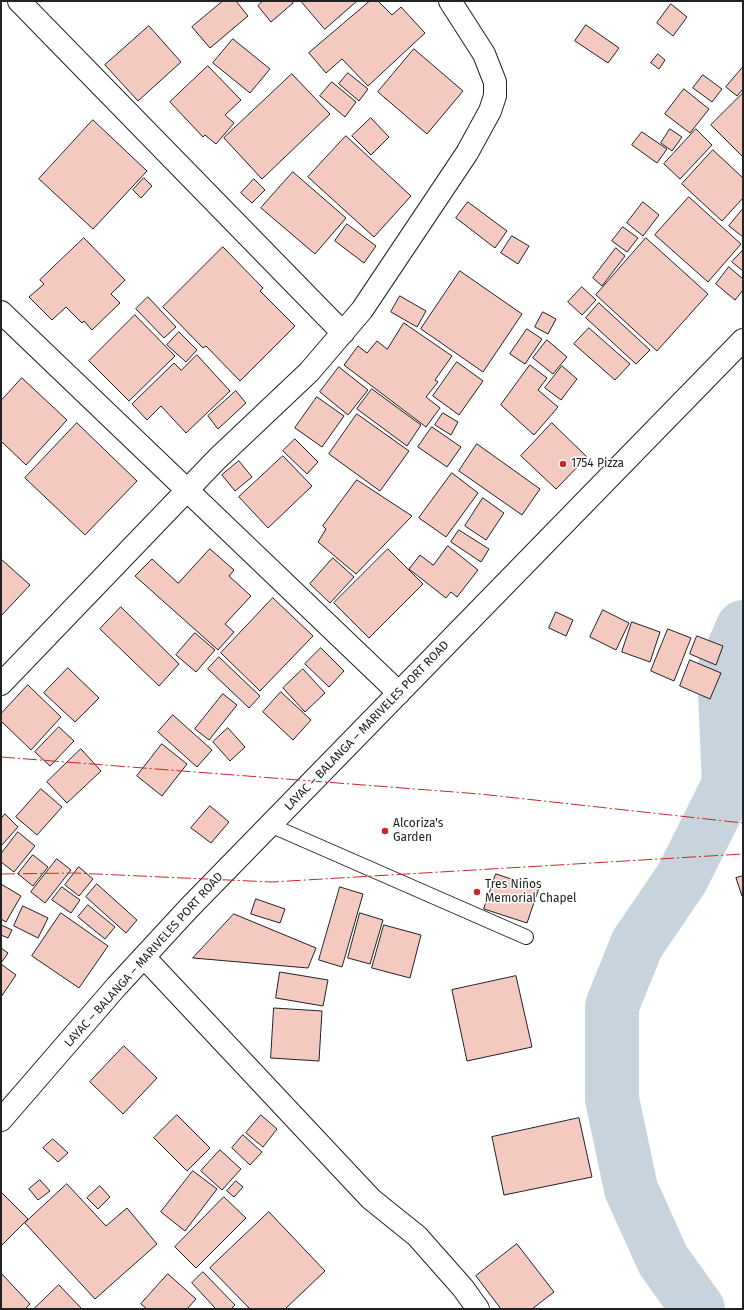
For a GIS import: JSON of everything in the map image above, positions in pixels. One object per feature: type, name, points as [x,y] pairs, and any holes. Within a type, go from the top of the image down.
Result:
[{"type":"street","points":[[19,1],[343,333]]},
{"type":"street","points":[[1,684],[187,490],[309,372],[362,310],[467,153],[480,132],[495,96],[495,82],[484,54],[450,1]]},
{"type":"street","points":[[4,321],[187,490],[399,693]]},
{"type":"street","name":"LAYAC – BALANGA – MARIVELES PORT ROAD","points":[[1,1120],[144,956],[743,340]]},
{"type":"street","points":[[144,956],[371,1199],[417,1236],[463,1288],[478,1309]]},
{"type":"lane","points":[[270,825],[526,937]]},
{"type":"building","points":[[223,1],[236,1],[248,16],[210,48],[192,27]]},
{"type":"building","points":[[263,1],[292,1],[293,3],[271,22],[258,6]]},
{"type":"building","points":[[301,1],[357,1],[325,29]]},
{"type":"building","points":[[370,1],[378,1],[392,15],[401,7],[425,33],[368,86],[342,59],[326,73],[309,53]]},
{"type":"building","points":[[671,4],[687,17],[673,36],[657,23]]},
{"type":"building","points":[[586,25],[619,48],[608,63],[575,41]]},
{"type":"building","points":[[149,26],[181,62],[138,101],[105,65]]},
{"type":"building","points":[[233,39],[270,69],[250,93],[213,63]]},
{"type":"building","points":[[414,49],[463,91],[427,134],[378,92]]},
{"type":"building","points":[[658,54],[665,60],[659,69],[651,63]]},
{"type":"building","points":[[208,66],[241,100],[225,115],[234,123],[216,144],[205,135],[203,137],[170,102]]},
{"type":"building","points":[[743,67],[743,89],[737,96],[726,87]]},
{"type":"building","points":[[348,73],[368,89],[359,101],[339,84]]},
{"type":"building","points":[[292,74],[330,114],[262,179],[224,138]]},
{"type":"building","points":[[703,75],[722,89],[712,102],[693,88]]},
{"type":"building","points":[[332,82],[356,102],[345,117],[320,96]]},
{"type":"building","points":[[684,89],[709,109],[690,133],[665,114]]},
{"type":"building","points":[[743,93],[743,157],[711,125]]},
{"type":"building","points":[[371,118],[389,137],[371,155],[352,136]]},
{"type":"building","points":[[93,120],[147,171],[93,229],[39,179]]},
{"type":"building","points":[[670,129],[682,137],[672,151],[661,143]]},
{"type":"building","points":[[696,129],[712,145],[680,179],[664,164]]},
{"type":"building","points":[[642,132],[667,149],[657,163],[632,145]]},
{"type":"building","points":[[346,136],[411,196],[374,237],[308,177]]},
{"type":"building","points":[[713,150],[743,178],[743,198],[722,221],[682,184]]},
{"type":"building","points":[[293,172],[346,218],[315,254],[261,208]]},
{"type":"building","points":[[144,178],[152,186],[141,198],[133,190]]},
{"type":"building","points":[[254,179],[265,190],[252,203],[241,193]]},
{"type":"building","points":[[689,197],[741,244],[708,282],[655,235]]},
{"type":"building","points":[[468,202],[507,231],[495,248],[456,218]]},
{"type":"building","points":[[643,202],[659,215],[643,236],[627,223]]},
{"type":"building","points":[[742,210],[743,211],[743,237],[729,226]]},
{"type":"building","points":[[347,224],[376,246],[364,263],[335,241]]},
{"type":"building","points":[[623,227],[638,238],[627,252],[612,241]]},
{"type":"building","points":[[512,236],[529,246],[518,264],[501,253]]},
{"type":"building","points":[[84,238],[125,280],[111,294],[120,303],[92,330],[84,321],[82,323],[66,307],[52,320],[29,297],[44,284],[40,280]]},
{"type":"building","points":[[646,238],[708,294],[657,351],[596,295]]},
{"type":"building","points":[[223,247],[263,288],[260,291],[295,326],[240,381],[206,346],[203,348],[163,307]]},
{"type":"building","points":[[616,248],[625,256],[602,286],[593,278]]},
{"type":"building","points":[[743,250],[743,271],[732,262]]},
{"type":"building","points":[[729,267],[743,279],[743,290],[735,300],[716,284]]},
{"type":"building","points":[[460,271],[522,314],[483,372],[421,329]]},
{"type":"building","points":[[582,287],[596,300],[582,315],[568,302]]},
{"type":"building","points":[[400,296],[426,311],[417,327],[391,312]]},
{"type":"building","points":[[148,297],[176,327],[164,338],[136,309]]},
{"type":"building","points":[[599,303],[650,350],[636,364],[586,318]]},
{"type":"building","points":[[543,312],[556,319],[548,334],[535,327]]},
{"type":"building","points":[[135,315],[175,356],[129,401],[89,361]]},
{"type":"building","points":[[404,323],[452,356],[435,380],[438,382],[426,397],[440,408],[426,427],[344,365],[358,346],[367,353],[377,341],[387,349]]},
{"type":"building","points":[[589,328],[630,364],[615,380],[574,344]]},
{"type":"building","points":[[527,329],[542,339],[525,364],[510,354]]},
{"type":"building","points":[[179,332],[197,350],[186,362],[167,345]]},
{"type":"building","points":[[547,340],[567,357],[553,374],[533,358]]},
{"type":"building","points":[[197,355],[230,391],[186,433],[161,406],[147,420],[132,404],[174,363],[181,370]]},
{"type":"building","points":[[457,362],[483,381],[459,415],[433,396]]},
{"type":"building","points":[[530,365],[547,378],[538,390],[558,407],[534,435],[501,405]]},
{"type":"building","points":[[562,366],[577,379],[561,400],[545,388]]},
{"type":"building","points":[[339,367],[368,390],[348,415],[320,392]]},
{"type":"building","points":[[22,378],[67,420],[26,465],[1,441],[1,401]]},
{"type":"building","points":[[372,389],[421,425],[407,446],[357,409]]},
{"type":"building","points":[[236,391],[246,403],[218,429],[208,416]]},
{"type":"building","points":[[317,397],[344,416],[322,447],[295,428]]},
{"type":"building","points":[[443,413],[458,422],[451,435],[435,425]]},
{"type":"building","points":[[357,414],[409,451],[380,491],[329,454]]},
{"type":"building","points":[[77,423],[137,481],[85,535],[25,478]]},
{"type":"building","points":[[552,423],[587,457],[556,489],[521,456]]},
{"type":"building","points":[[432,427],[461,447],[447,467],[418,447]]},
{"type":"building","points":[[295,439],[318,462],[307,474],[283,451]]},
{"type":"building","points":[[477,444],[540,489],[522,515],[459,471]]},
{"type":"building","points":[[283,456],[312,486],[268,528],[239,497]]},
{"type":"building","points":[[239,461],[252,477],[235,491],[222,475]]},
{"type":"building","points":[[452,473],[478,493],[446,537],[419,518]]},
{"type":"building","points":[[357,480],[412,516],[356,574],[318,542],[326,529],[323,526]]},
{"type":"building","points":[[483,498],[504,513],[486,540],[465,526]]},
{"type":"building","points":[[459,530],[489,549],[481,562],[451,542]]},
{"type":"building","points":[[448,546],[478,570],[457,597],[451,592],[446,598],[409,569],[420,555],[433,565]]},
{"type":"building","points":[[210,549],[234,570],[229,576],[251,596],[225,624],[234,632],[218,650],[135,576],[152,559],[178,583]]},
{"type":"building","points":[[388,549],[423,584],[369,638],[334,603]]},
{"type":"building","points":[[333,558],[354,577],[330,603],[310,584]]},
{"type":"building","points":[[1,559],[30,585],[1,616]]},
{"type":"building","points":[[273,598],[313,636],[260,691],[221,653]]},
{"type":"building","points":[[121,607],[179,664],[159,686],[100,629]]},
{"type":"building","points":[[603,610],[629,623],[616,650],[590,637]]},
{"type":"building","points":[[556,612],[573,620],[566,636],[549,628]]},
{"type":"building","points":[[632,622],[660,632],[650,662],[622,652]]},
{"type":"building","points":[[668,629],[691,638],[674,681],[651,671]]},
{"type":"building","points":[[195,633],[215,650],[196,672],[176,655]]},
{"type":"building","points":[[697,636],[723,646],[716,665],[690,654]]},
{"type":"building","points":[[321,648],[344,671],[329,687],[305,664]]},
{"type":"building","points":[[219,657],[260,696],[249,708],[208,669]]},
{"type":"building","points":[[690,660],[721,673],[710,699],[680,686]]},
{"type":"building","points":[[68,668],[99,698],[75,722],[44,693]]},
{"type":"building","points":[[303,669],[325,693],[305,712],[283,688]]},
{"type":"building","points":[[28,685],[61,717],[31,750],[1,721],[1,714]]},
{"type":"building","points":[[281,692],[311,720],[293,740],[263,712]]},
{"type":"building","points":[[223,694],[237,705],[209,740],[195,729]]},
{"type":"building","points":[[173,715],[212,750],[197,767],[158,732]]},
{"type":"building","points":[[59,727],[74,741],[50,766],[35,752]]},
{"type":"building","points":[[228,728],[245,747],[230,761],[213,742]]},
{"type":"building","points":[[162,744],[187,764],[162,796],[137,776]]},
{"type":"building","points":[[81,749],[101,771],[67,803],[47,782]]},
{"type":"building","points":[[41,789],[62,807],[37,835],[16,817]]},
{"type":"building","points":[[210,806],[229,822],[211,843],[191,828]]},
{"type":"building","points":[[5,814],[18,827],[1,846],[1,819]]},
{"type":"building","points":[[18,832],[35,846],[14,872],[1,862],[1,854]]},
{"type":"building","points":[[33,855],[48,867],[33,886],[18,874]]},
{"type":"building","points":[[57,859],[71,870],[45,903],[31,892]]},
{"type":"building","points":[[79,867],[93,879],[79,896],[65,885]]},
{"type":"building","points":[[496,874],[539,888],[527,923],[484,909]]},
{"type":"building","points":[[743,876],[743,896],[742,896],[736,878]]},
{"type":"building","points":[[1,884],[21,896],[6,922],[1,919]]},
{"type":"building","points":[[97,884],[137,920],[126,933],[86,897]]},
{"type":"building","points":[[62,887],[80,900],[71,913],[52,900]]},
{"type":"building","points":[[340,887],[363,894],[342,967],[319,960]]},
{"type":"building","points":[[256,899],[285,909],[280,923],[251,914]]},
{"type":"building","points":[[88,905],[115,927],[105,939],[78,917]]},
{"type":"building","points":[[23,906],[48,918],[38,938],[14,926]]},
{"type":"building","points":[[61,913],[108,946],[79,988],[32,956]]},
{"type":"building","points":[[360,913],[383,920],[370,964],[348,958]]},
{"type":"building","points":[[234,914],[316,948],[308,968],[193,958]]},
{"type":"building","points":[[1,925],[12,930],[8,938],[1,935]]},
{"type":"building","points":[[384,925],[421,935],[410,978],[372,968]]},
{"type":"building","points":[[1,948],[8,953],[1,963]]},
{"type":"building","points":[[1,964],[16,975],[1,997]]},
{"type":"building","points":[[280,972],[328,980],[323,1006],[276,998]]},
{"type":"building","points":[[516,976],[532,1047],[467,1061],[452,990]]},
{"type":"building","points":[[274,1008],[322,1011],[319,1061],[271,1058]]},
{"type":"building","points":[[124,1046],[157,1078],[123,1114],[90,1082]]},
{"type":"building","points":[[177,1115],[210,1148],[187,1171],[154,1138]]},
{"type":"building","points":[[261,1115],[277,1129],[263,1147],[246,1133]]},
{"type":"building","points":[[579,1118],[592,1177],[504,1195],[492,1137]]},
{"type":"building","points":[[243,1135],[262,1152],[250,1165],[232,1148]]},
{"type":"building","points":[[53,1139],[68,1153],[58,1162],[43,1148]]},
{"type":"building","points":[[220,1150],[241,1169],[222,1190],[201,1171]]},
{"type":"building","points":[[193,1171],[217,1189],[185,1231],[161,1212]]},
{"type":"building","points":[[40,1180],[50,1191],[38,1200],[29,1189]]},
{"type":"building","points":[[236,1181],[243,1187],[234,1197],[227,1191]]},
{"type":"building","points":[[67,1184],[106,1226],[127,1208],[157,1244],[95,1299],[25,1223]]},
{"type":"building","points":[[100,1186],[110,1197],[98,1209],[87,1198]]},
{"type":"building","points":[[1,1192],[28,1219],[1,1246]]},
{"type":"building","points":[[224,1197],[246,1218],[196,1268],[175,1247]]},
{"type":"building","points":[[269,1212],[325,1271],[285,1309],[250,1309],[210,1268]]},
{"type":"building","points":[[517,1244],[554,1292],[532,1309],[501,1309],[476,1276]]},
{"type":"building","points":[[203,1272],[235,1305],[231,1309],[216,1309],[192,1283]]},
{"type":"building","points":[[1,1273],[30,1304],[25,1309],[1,1309]]},
{"type":"building","points":[[168,1274],[196,1299],[187,1309],[147,1309],[141,1304]]},
{"type":"building","points":[[59,1285],[82,1309],[34,1309]]},
{"type":"waterway","points":[[698,1309],[663,1260],[631,1189],[612,1099],[612,1006],[637,944],[682,878],[729,784],[724,670],[743,627]]},
{"type":"power","points":[[1,757],[480,794],[743,823]]},
{"type":"power","points":[[1,874],[74,873],[272,882],[743,854]]},
{"type":"place","name":"1754 Pizza","points":[[563,464]]},
{"type":"place","name":"Alcoriza's Garden","points":[[385,831]]},
{"type":"place","name":"Tres Niños Memorial Chapel","points":[[477,892]]}]
